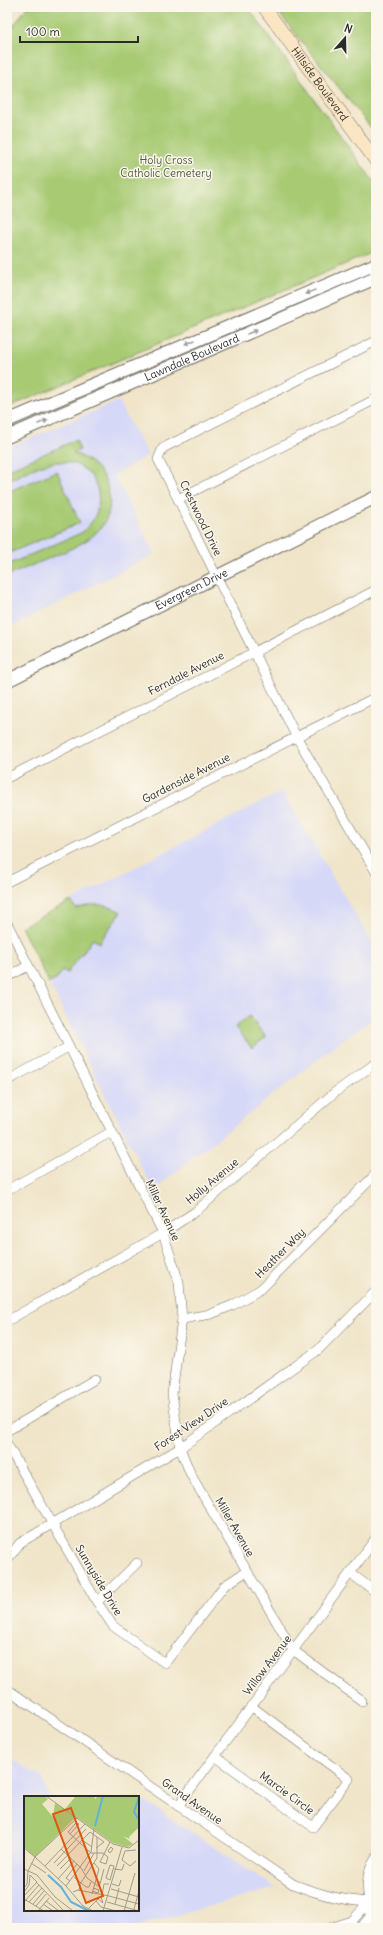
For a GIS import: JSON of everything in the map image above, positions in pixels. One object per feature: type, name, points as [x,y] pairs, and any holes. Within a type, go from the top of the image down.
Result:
[{"type":"main road","name":"Hillside Boulevard","points":[[264,7],[376,161]]},
{"type":"street","name":"Lawndale Boulevard","points":[[7,421],[376,264]]},
{"type":"street","name":"Lawndale Boulevard","points":[[7,437],[376,278]]},
{"type":"street","name":"Crestwood Drive","points":[[376,341],[163,448],[158,459],[296,736],[376,872]]},
{"type":"street","points":[[178,499],[376,399]]},
{"type":"street","name":"Evergreen Drive","points":[[7,681],[376,496]]},
{"type":"street","name":"Ferndale Avenue","points":[[7,778],[376,590]]},
{"type":"street","name":"Gardenside Avenue","points":[[7,882],[296,736],[375,700]]},
{"type":"street","name":"Miller Avenue","points":[[7,923],[68,1047],[163,1233],[179,1282],[182,1319],[172,1394],[180,1448],[191,1475],[294,1650]]},
{"type":"street","points":[[7,977],[28,966]]},
{"type":"street","points":[[7,1081],[68,1047]]},
{"type":"street","name":"Holly Avenue","points":[[7,1321],[163,1233],[195,1212],[334,1093],[376,1063]]},
{"type":"street","points":[[7,1190],[111,1132]]},
{"type":"street","name":"Heather Way","points":[[182,1319],[216,1312],[233,1305],[261,1289],[376,1174]]},
{"type":"street","name":"Forest View Drive","points":[[7,1560],[20,1543],[180,1448],[318,1350],[376,1291]]},
{"type":"street","points":[[7,1431],[95,1379]]},
{"type":"street","name":"Sunnyside Drive","points":[[7,1444],[52,1525],[97,1602],[113,1626],[165,1663],[224,1586],[247,1571]]},
{"type":"street","name":"Willow Avenue","points":[[178,1806],[376,1538]]},
{"type":"street","points":[[97,1602],[137,1564]]},
{"type":"street","points":[[350,1573],[376,1592]]},
{"type":"street","points":[[294,1650],[362,1701]]},
{"type":"street","name":"Grand Avenue","points":[[7,1689],[293,1884],[317,1894],[372,1902]]},
{"type":"street","name":"Marcie Circle","points":[[215,1756],[313,1827],[350,1779],[251,1706]]},
{"type":"street","points":[[360,1928],[370,1917],[372,1902],[366,1886],[367,1876],[368,1870],[376,1858]]},
{"type":"street","points":[[330,1928],[352,1922],[372,1902]]},
{"type":"street","points":[[360,1928],[376,1924]]},
{"type":"shaded area","points":[[118,401],[148,455],[114,475],[155,554],[7,629],[7,448]]},
{"type":"shaded area","points":[[282,791],[376,950],[376,1017],[341,1041],[153,1190],[21,927]]},
{"type":"shaded area","points":[[13,1760],[42,1778],[49,1796],[24,1796],[24,1911],[139,1911],[139,1798],[276,1888],[131,1928],[7,1928],[7,1762]]},
{"type":"green space","name":"Holy Cross Catholic Cemetery","points":[[27,7],[248,7],[376,185],[376,251],[7,408],[7,35]]},
{"type":"green space","points":[[274,7],[376,7],[376,134]]},
{"type":"green space","points":[[76,440],[80,450],[73,453],[85,458],[95,466],[100,471],[106,482],[110,503],[108,515],[103,525],[95,534],[75,547],[7,576],[7,565],[81,533],[90,524],[96,513],[98,501],[97,490],[93,479],[86,470],[75,464],[55,462],[33,468],[7,481],[7,470]]},
{"type":"green space","points":[[57,471],[80,523],[7,554],[7,492]]},
{"type":"green space","points":[[71,901],[76,909],[99,905],[110,907],[121,912],[99,943],[93,939],[67,973],[63,970],[56,980],[49,983],[21,927]]},
{"type":"green space","points":[[249,1016],[266,1037],[252,1048],[235,1027]]}]
